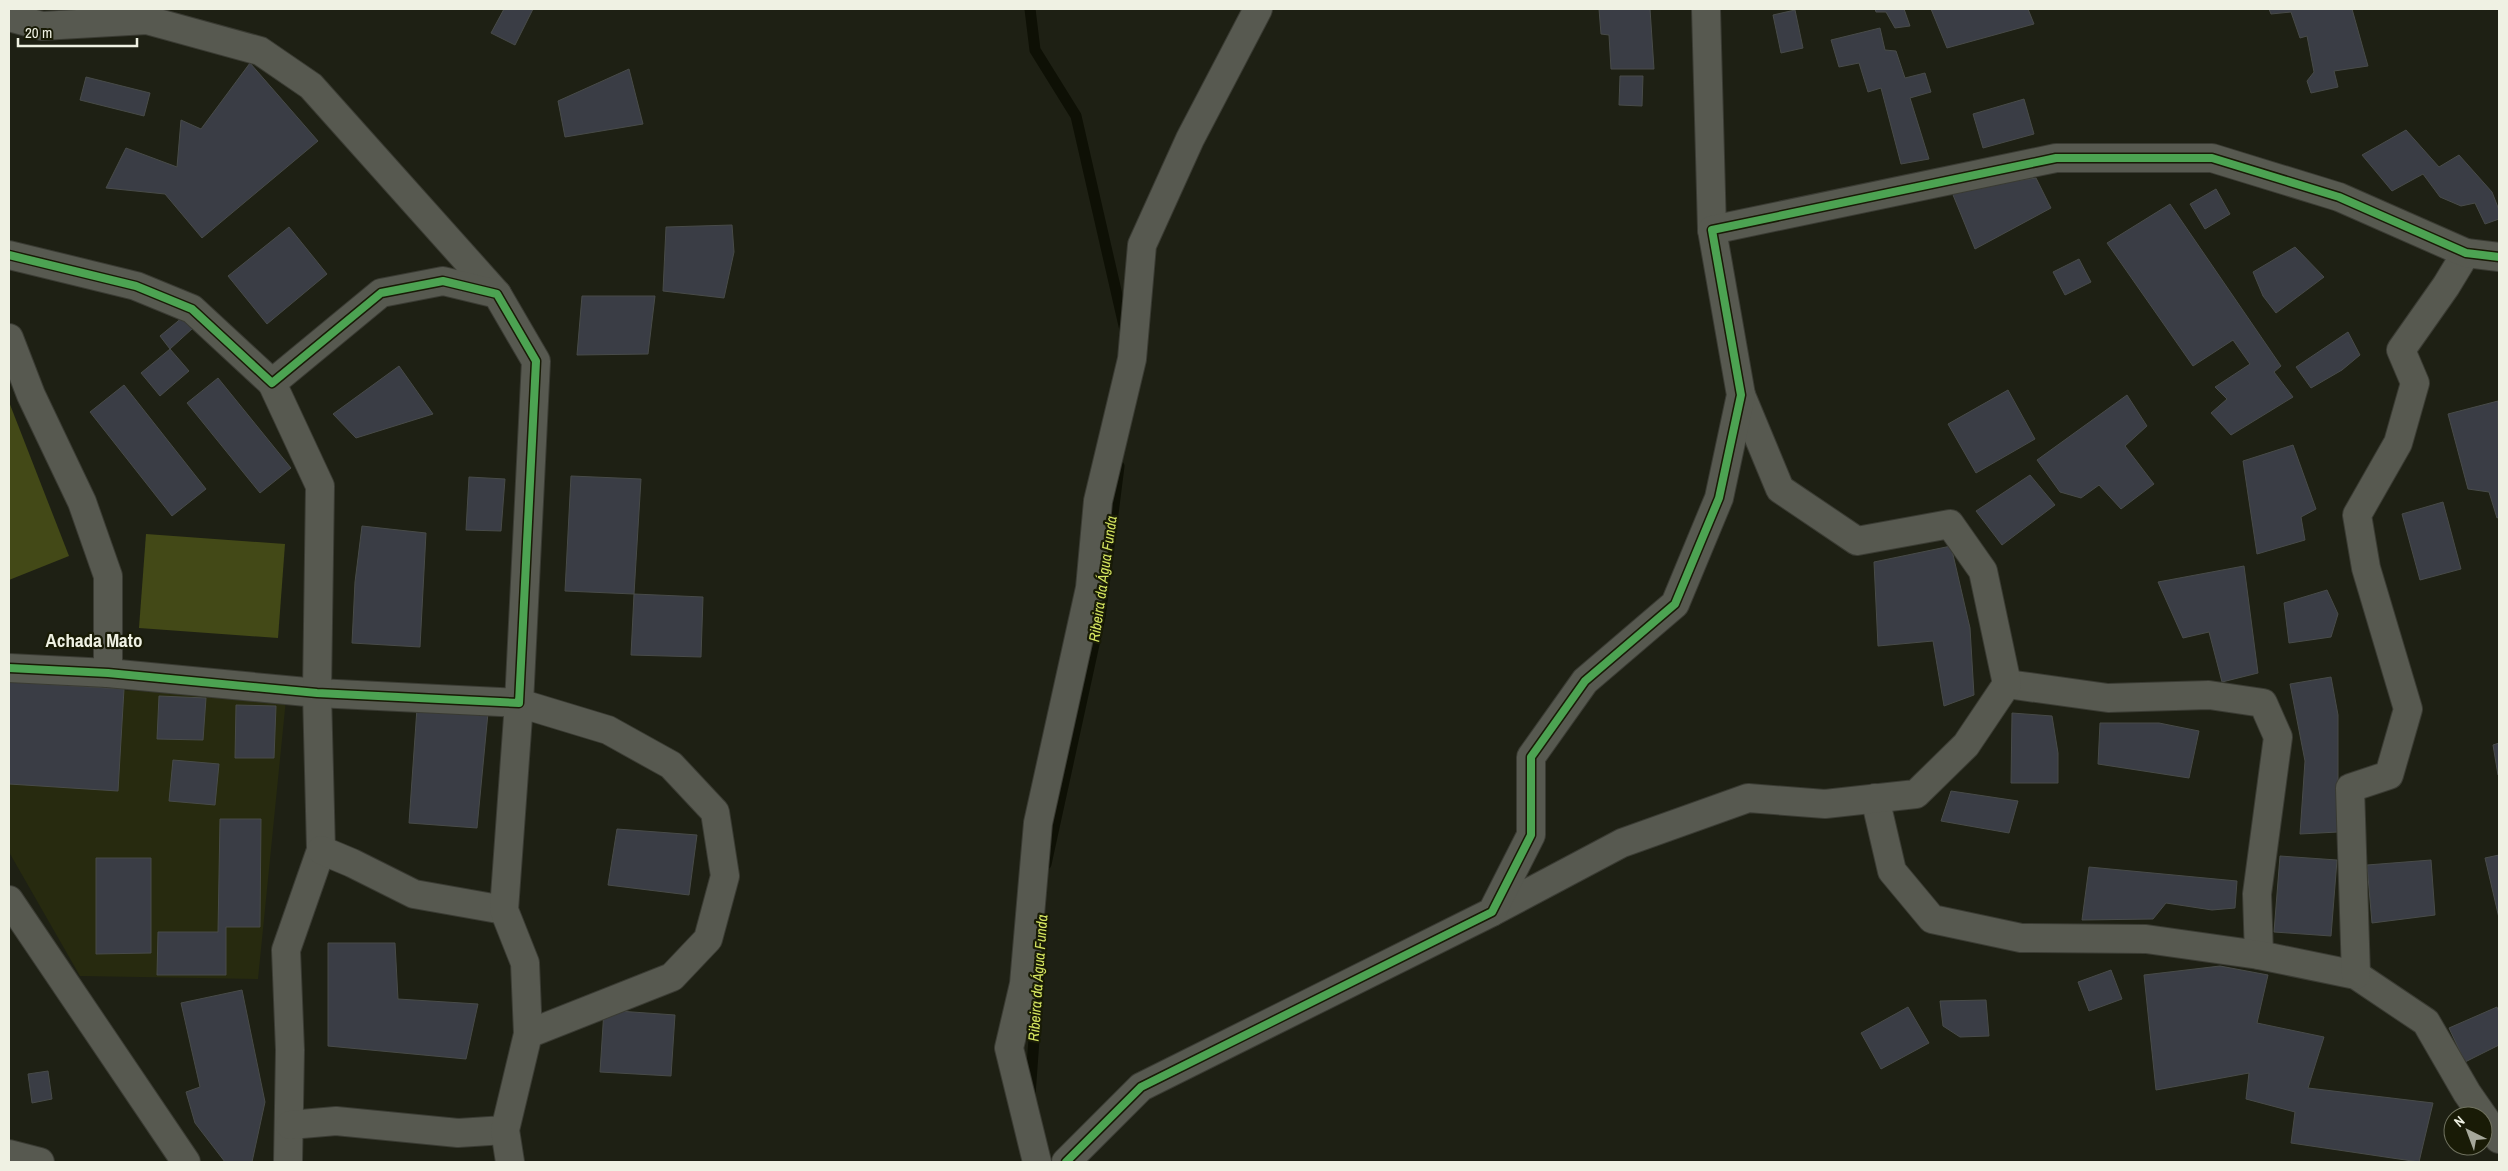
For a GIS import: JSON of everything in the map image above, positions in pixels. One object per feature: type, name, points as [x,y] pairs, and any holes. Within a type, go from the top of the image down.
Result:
[{"type":"street","points":[[1036,1162],[1009,1048],[1024,984],[1038,823],[1090,588],[1098,500],[1132,359],[1142,245],[1190,139],[1258,9]]},
{"type":"street","points":[[1066,1162],[1141,1088],[1492,912],[1622,842],[1748,798],[1825,804],[1916,794],[1966,745],[2007,684],[1983,571],[1950,524],[1857,541],[1780,489],[1740,395],[1712,230],[1706,9]]},
{"type":"street","points":[[9,17],[42,26],[147,20],[260,51],[311,86],[496,294],[536,361],[519,703],[504,910],[525,963],[528,1034],[505,1130],[510,1162]]},
{"type":"street","points":[[1712,230],[2056,158],[2212,158],[2339,196],[2466,253],[2499,258]]},
{"type":"street","points":[[2356,975],[2350,788],[2389,775],[2408,709],[2366,568],[2357,516],[2398,444],[2415,383],[2402,350],[2466,253]]},
{"type":"street","points":[[9,255],[136,286],[192,309],[272,383],[320,486],[317,693],[321,850],[286,950],[290,1050],[288,1162]]},
{"type":"street","points":[[272,383],[381,293],[444,281],[496,294]]},
{"type":"street","points":[[9,338],[31,395],[82,502],[108,576],[108,673]]},
{"type":"street","points":[[1492,912],[1531,835],[1531,757],[1585,682],[1675,604],[1719,498],[1740,395]]},
{"type":"street","points":[[9,668],[108,673],[317,693],[519,703],[608,730],[671,765],[715,812],[725,876],[708,938],[672,977],[528,1034]]},
{"type":"street","points":[[2007,684],[2108,698],[2209,695],[2264,703],[2278,737],[2257,894],[2259,954]]},
{"type":"street","points":[[1875,798],[1892,872],[1932,919],[2021,938],[2146,939],[2259,954],[2356,975],[2426,1022],[2467,1093],[2499,1139]]},
{"type":"street","points":[[321,850],[352,863],[414,894],[504,910]]},
{"type":"street","points":[[9,900],[186,1162]]},
{"type":"street","points":[[290,1125],[336,1121],[458,1133],[505,1130]]},
{"type":"street","points":[[9,1154],[40,1162]]},
{"type":"shaded area","points":[[9,684],[286,699],[258,979],[80,976],[9,852]]},
{"type":"green space","points":[[9,402],[69,556],[9,580]]},
{"type":"green space","points":[[146,534],[285,544],[278,638],[139,628]]},
{"type":"building","points":[[504,9],[533,9],[515,45],[491,33]]},
{"type":"building","points":[[1599,9],[1650,9],[1654,69],[1611,69],[1609,35],[1601,34]]},
{"type":"building","points":[[1875,9],[1904,9],[1910,26],[1895,28],[1886,12],[1876,12]]},
{"type":"building","points":[[1931,9],[2028,9],[2034,24],[1947,48]]},
{"type":"building","points":[[2269,9],[2352,9],[2368,66],[2334,71],[2338,87],[2311,93],[2307,81],[2314,72],[2307,36],[2300,38],[2291,12],[2271,14]]},
{"type":"building","points":[[1795,10],[1803,48],[1781,53],[1773,15]]},
{"type":"building","points":[[1880,28],[1885,50],[1896,51],[1905,78],[1925,73],[1931,92],[1910,98],[1929,159],[1901,164],[1881,88],[1868,92],[1859,63],[1839,67],[1831,40]]},
{"type":"building","points":[[250,63],[318,141],[202,238],[165,194],[106,188],[126,148],[177,167],[181,120],[201,129]]},
{"type":"building","points":[[629,69],[643,124],[565,137],[558,101]]},
{"type":"building","points":[[1620,76],[1643,76],[1642,106],[1619,105]]},
{"type":"building","points":[[86,77],[150,93],[144,116],[80,100]]},
{"type":"building","points":[[2024,99],[2034,134],[1983,148],[1973,114]]},
{"type":"building","points":[[2406,130],[2439,167],[2459,155],[2492,192],[2499,210],[2499,219],[2485,224],[2475,203],[2461,206],[2440,197],[2423,174],[2392,191],[2362,155]]},
{"type":"building","points":[[2036,178],[2051,208],[1975,249],[1951,190]]},
{"type":"building","points":[[2216,189],[2230,214],[2205,229],[2190,204]]},
{"type":"building","points":[[2170,204],[2281,366],[2274,372],[2293,397],[2231,435],[2211,413],[2227,399],[2215,387],[2250,364],[2233,340],[2193,366],[2107,243]]},
{"type":"building","points":[[732,225],[734,252],[724,298],[663,291],[666,227]]},
{"type":"building","points":[[289,227],[327,274],[267,324],[228,276]]},
{"type":"building","points":[[2295,247],[2324,277],[2276,313],[2263,296],[2253,272]]},
{"type":"building","points":[[2079,259],[2091,282],[2065,295],[2053,272]]},
{"type":"building","points":[[582,296],[655,296],[648,354],[577,355]]},
{"type":"building","points":[[183,317],[193,328],[170,349],[160,336]]},
{"type":"building","points":[[2348,332],[2360,355],[2342,370],[2311,388],[2296,367]]},
{"type":"building","points":[[170,349],[189,371],[160,396],[141,373]]},
{"type":"building","points":[[399,366],[433,414],[356,438],[333,414]]},
{"type":"building","points":[[218,378],[291,468],[260,493],[187,403]]},
{"type":"building","points":[[124,385],[206,489],[172,516],[90,412]]},
{"type":"building","points":[[2008,390],[2035,439],[1976,473],[1948,424]]},
{"type":"building","points":[[2127,395],[2147,426],[2125,446],[2154,484],[2121,509],[2099,485],[2081,498],[2060,492],[2037,460]]},
{"type":"building","points":[[2498,401],[2499,517],[2497,518],[2489,492],[2468,489],[2448,414]]},
{"type":"building","points":[[2293,445],[2316,509],[2301,517],[2305,540],[2257,554],[2243,461]]},
{"type":"building","points":[[2030,475],[2055,505],[2002,545],[1976,511]]},
{"type":"building","points":[[571,476],[641,479],[634,594],[565,591]]},
{"type":"building","points":[[469,477],[505,479],[501,531],[466,530]]},
{"type":"building","points":[[2443,502],[2461,569],[2420,580],[2402,514]]},
{"type":"building","points":[[362,526],[426,533],[420,647],[352,643],[355,582]]},
{"type":"building","points":[[1951,546],[1970,628],[1974,695],[1944,706],[1933,641],[1878,646],[1874,562]]},
{"type":"building","points":[[2244,566],[2258,673],[2222,682],[2209,632],[2183,638],[2158,582]]},
{"type":"building","points":[[2327,590],[2338,614],[2331,637],[2289,643],[2284,603]]},
{"type":"building","points":[[634,594],[703,597],[701,657],[631,655]]},
{"type":"building","points":[[2331,677],[2338,715],[2338,832],[2300,834],[2305,761],[2290,684]]},
{"type":"building","points":[[9,682],[124,689],[118,791],[9,784]]},
{"type":"building","points":[[159,696],[206,698],[203,740],[157,739]]},
{"type":"building","points":[[236,705],[276,706],[274,758],[235,758]]},
{"type":"building","points":[[417,708],[488,713],[477,828],[409,823]]},
{"type":"building","points":[[2012,713],[2052,716],[2058,753],[2058,783],[2011,783]]},
{"type":"building","points":[[2100,723],[2159,723],[2199,731],[2189,778],[2098,764]]},
{"type":"building","points":[[2499,743],[2499,774],[2498,775],[2493,745]]},
{"type":"building","points":[[173,760],[219,764],[215,805],[169,801]]},
{"type":"building","points":[[1951,791],[2018,801],[2009,833],[1941,821]]},
{"type":"building","points":[[220,819],[261,819],[260,927],[226,927],[226,975],[157,975],[158,932],[218,932]]},
{"type":"building","points":[[617,829],[697,835],[689,895],[608,885]]},
{"type":"building","points":[[2499,855],[2499,918],[2485,858]]},
{"type":"building","points":[[2280,856],[2337,860],[2331,936],[2274,932]]},
{"type":"building","points":[[96,858],[151,858],[151,953],[96,954]]},
{"type":"building","points":[[2431,860],[2435,915],[2372,923],[2367,865]]},
{"type":"building","points":[[2089,867],[2237,881],[2235,908],[2212,910],[2166,903],[2153,919],[2082,920]]},
{"type":"building","points":[[328,943],[395,943],[398,999],[478,1004],[466,1059],[328,1046]]},
{"type":"building","points":[[2220,966],[2268,975],[2257,1023],[2324,1037],[2308,1088],[2433,1103],[2419,1162],[2291,1143],[2295,1112],[2246,1099],[2249,1073],[2156,1090],[2144,975]]},
{"type":"building","points":[[2111,970],[2122,999],[2089,1011],[2078,982]]},
{"type":"building","points":[[242,990],[265,1102],[252,1162],[225,1162],[195,1123],[186,1092],[200,1087],[181,1003]]},
{"type":"building","points":[[1986,1000],[1989,1036],[1960,1037],[1943,1026],[1940,1001]]},
{"type":"building","points":[[1908,1007],[1929,1043],[1881,1069],[1861,1033]]},
{"type":"building","points":[[2497,1007],[2499,1013],[2499,1045],[2465,1062],[2449,1028]]},
{"type":"building","points":[[604,1010],[675,1015],[671,1076],[600,1072]]},
{"type":"building","points":[[48,1071],[52,1099],[32,1103],[28,1074]]},
{"type":"waterway","name":"Ribeira da Água Funda","points":[[1030,9],[1035,50],[1076,116],[1125,330]]},
{"type":"waterway","name":"Ribeira da Água Funda","points":[[1046,864],[1100,617],[1119,466]]},
{"type":"waterway","name":"Ribeira da Água Funda","points":[[1030,1095],[1039,969]]},
{"type":"cycle path","points":[[1066,1162],[1141,1087],[1492,912],[1531,835],[1531,757],[1585,681],[1675,604],[1719,498],[1741,395],[1712,230],[2056,158],[2212,158],[2339,197],[2466,253],[2499,257]]},
{"type":"cycle path","points":[[9,255],[136,286],[192,309],[272,383],[381,293],[443,281],[497,294],[536,361],[519,703],[317,693],[108,673],[9,668]]},
{"type":"district","name":"Achada Mato","points":[[94,640]]}]
